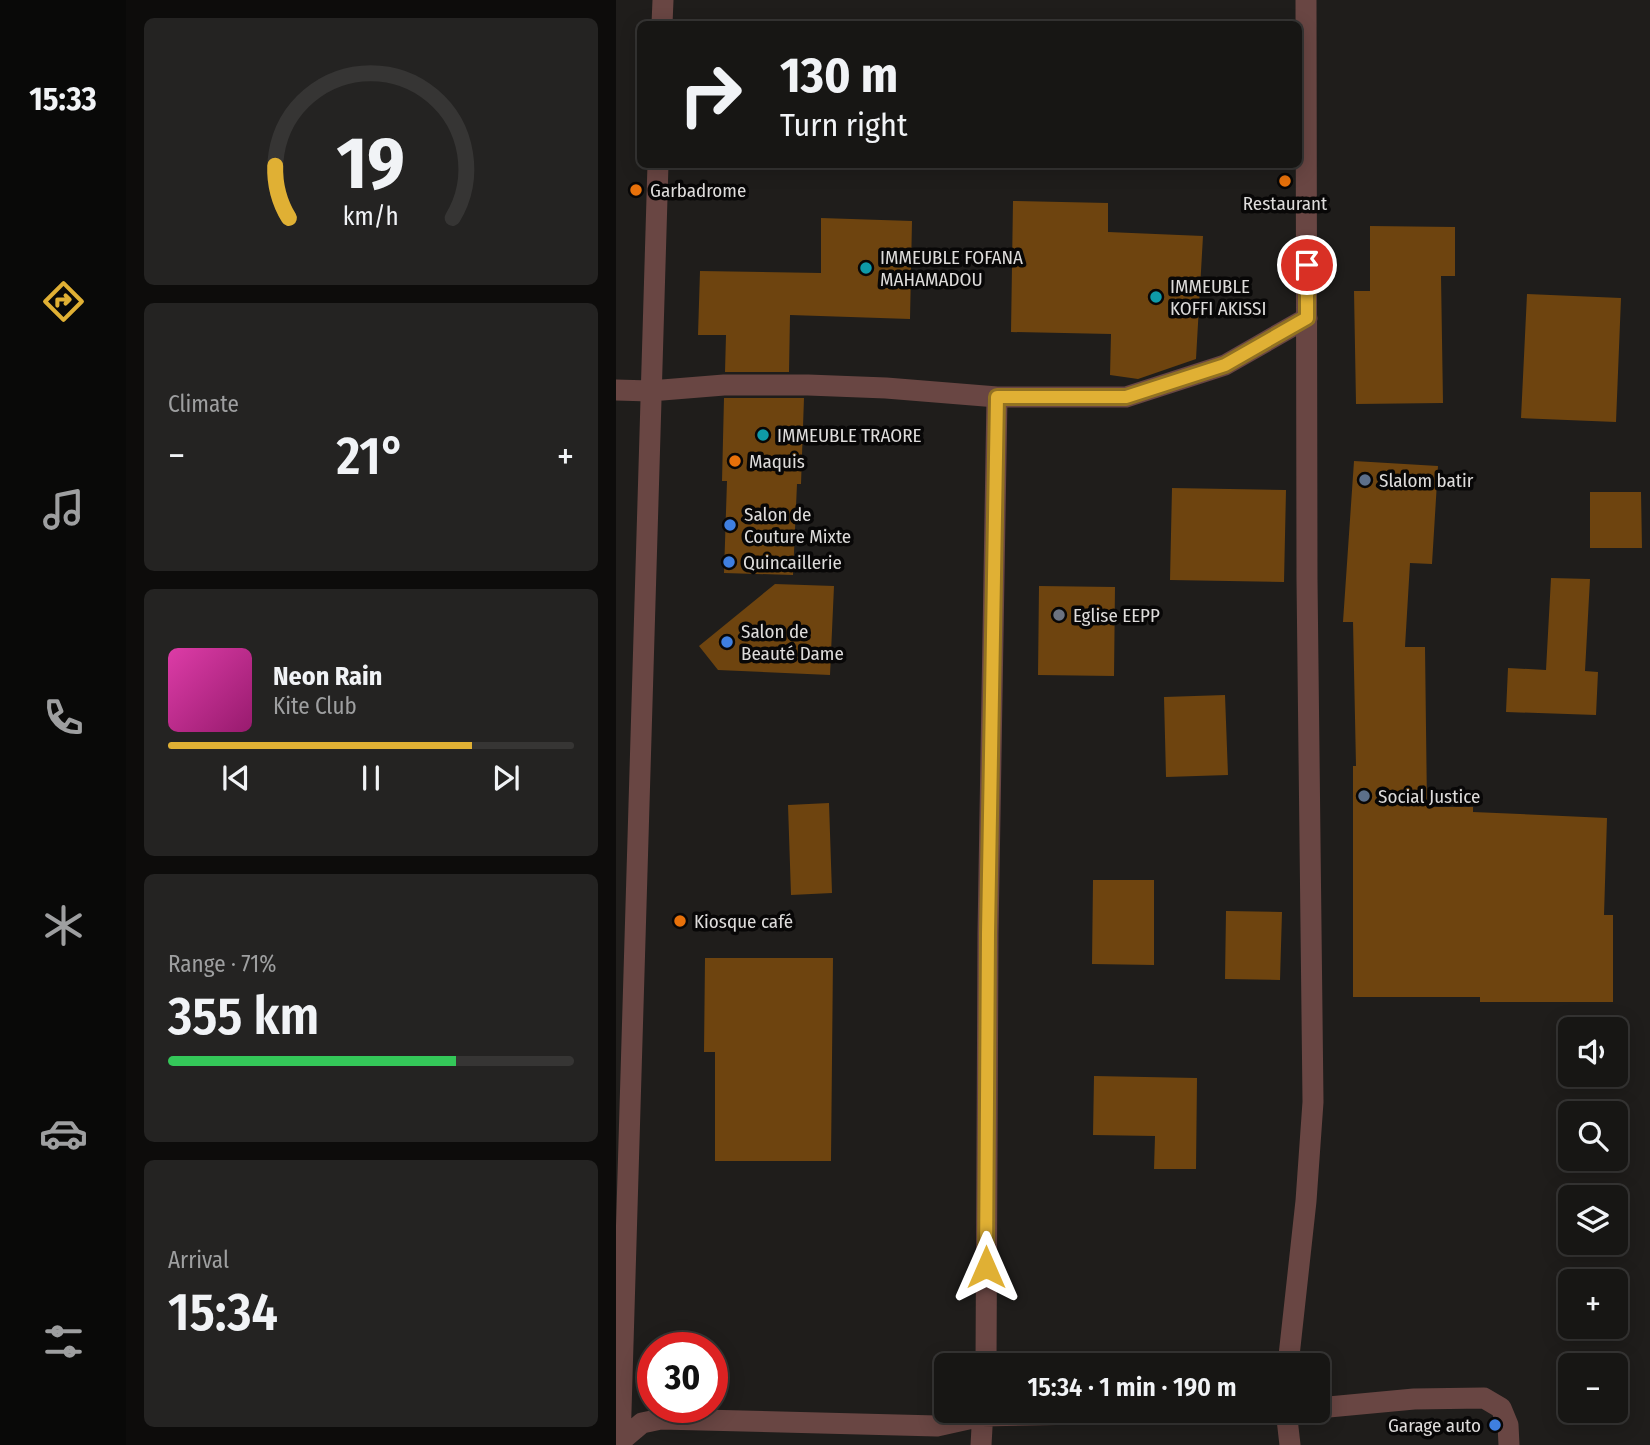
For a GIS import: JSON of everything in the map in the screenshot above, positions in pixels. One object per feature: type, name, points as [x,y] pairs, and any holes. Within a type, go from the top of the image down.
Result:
[{"type":"street","points":[[662,21],[663,0]]},
{"type":"street","points":[[1289,1353],[1306,1201],[1313,1102],[1307,579],[1306,0]]},
{"type":"street","points":[[619,1444],[658,168]]},
{"type":"street","points":[[616,390],[650,391],[724,385],[808,386],[886,388],[997,397],[1126,397],[1225,365],[1307,318]]},
{"type":"street","points":[[986,1353],[988,934],[997,397]]},
{"type":"street","points":[[1330,1407],[1414,1399],[1484,1398],[1501,1408],[1508,1425],[1509,1445]]},
{"type":"street","points":[[619,1444],[642,1423],[661,1419],[937,1426],[947,1423]]},
{"type":"street","points":[[981,1445],[982,1423]]},
{"type":"street","points":[[1290,1423],[1290,1445]]},
{"type":"building","points":[[1013,201],[1108,203],[1108,232],[1203,236],[1196,359],[1138,379],[1110,375],[1111,334],[1011,332]]},
{"type":"building","points":[[821,218],[912,221],[910,319],[790,315],[789,372],[725,372],[726,335],[698,335],[700,271],[821,273]]},
{"type":"building","points":[[1370,226],[1455,227],[1455,276],[1441,276],[1443,403],[1356,404],[1354,291],[1370,291]]},
{"type":"building","points":[[1527,294],[1621,298],[1616,422],[1521,418]]},
{"type":"building","points":[[724,398],[804,398],[801,484],[797,484],[793,575],[724,573],[727,481],[722,481]]},
{"type":"building","points":[[1354,461],[1438,466],[1432,564],[1410,563],[1405,647],[1425,647],[1427,807],[1473,807],[1473,812],[1607,818],[1604,915],[1613,915],[1613,1002],[1480,1002],[1480,997],[1353,997],[1353,766],[1356,766],[1353,622],[1343,622]]},
{"type":"building","points":[[1172,488],[1286,490],[1284,582],[1170,580]]},
{"type":"building","points":[[1590,492],[1641,492],[1642,548],[1590,548]]},
{"type":"building","points":[[1551,578],[1590,579],[1585,671],[1598,672],[1596,715],[1506,712],[1508,668],[1546,670]]},
{"type":"building","points":[[775,584],[834,586],[830,675],[718,670],[699,646]]},
{"type":"building","points":[[1039,586],[1115,587],[1114,676],[1038,675]]},
{"type":"building","points":[[1225,695],[1228,775],[1166,777],[1164,697]]},
{"type":"building","points":[[829,803],[832,893],[791,895],[788,805]]},
{"type":"building","points":[[1093,880],[1154,880],[1154,965],[1092,964]]},
{"type":"building","points":[[1226,911],[1282,912],[1280,980],[1225,979]]},
{"type":"building","points":[[705,958],[833,958],[831,1161],[715,1161],[715,1052],[704,1052]]},
{"type":"building","points":[[1094,1076],[1197,1078],[1196,1169],[1154,1169],[1155,1136],[1093,1135]]},
{"type":"place","name":"Restaurant","points":[[1285,181]]},
{"type":"place","name":"Garbadrome","points":[[636,190]]},
{"type":"place","name":"IMMEUBLE FOFANA MAHAMADOU","points":[[866,268]]},
{"type":"place","name":"IMMEUBLE KOFFI AKISSI","points":[[1156,297]]},
{"type":"place","name":"IMMEUBLE TRAORE","points":[[763,435]]},
{"type":"place","name":"Maquis","points":[[735,461]]},
{"type":"place","name":"Slalom batir","points":[[1365,480]]},
{"type":"place","name":"Salon de Couture Mixte","points":[[730,525]]},
{"type":"place","name":"Quincaillerie","points":[[729,562]]},
{"type":"place","name":"Eglise EEPP","points":[[1059,615]]},
{"type":"place","name":"Salon de Beauté Dame","points":[[727,642]]},
{"type":"place","name":"Social Justice","points":[[1364,796]]},
{"type":"place","name":"Kiosque café","points":[[680,921]]},
{"type":"place","name":"Garage auto","points":[[1495,1425]]},
{"type":"route","points":[[986,1267],[988,934],[997,397],[1126,397],[1225,365],[1307,318],[1307,265]]}]
